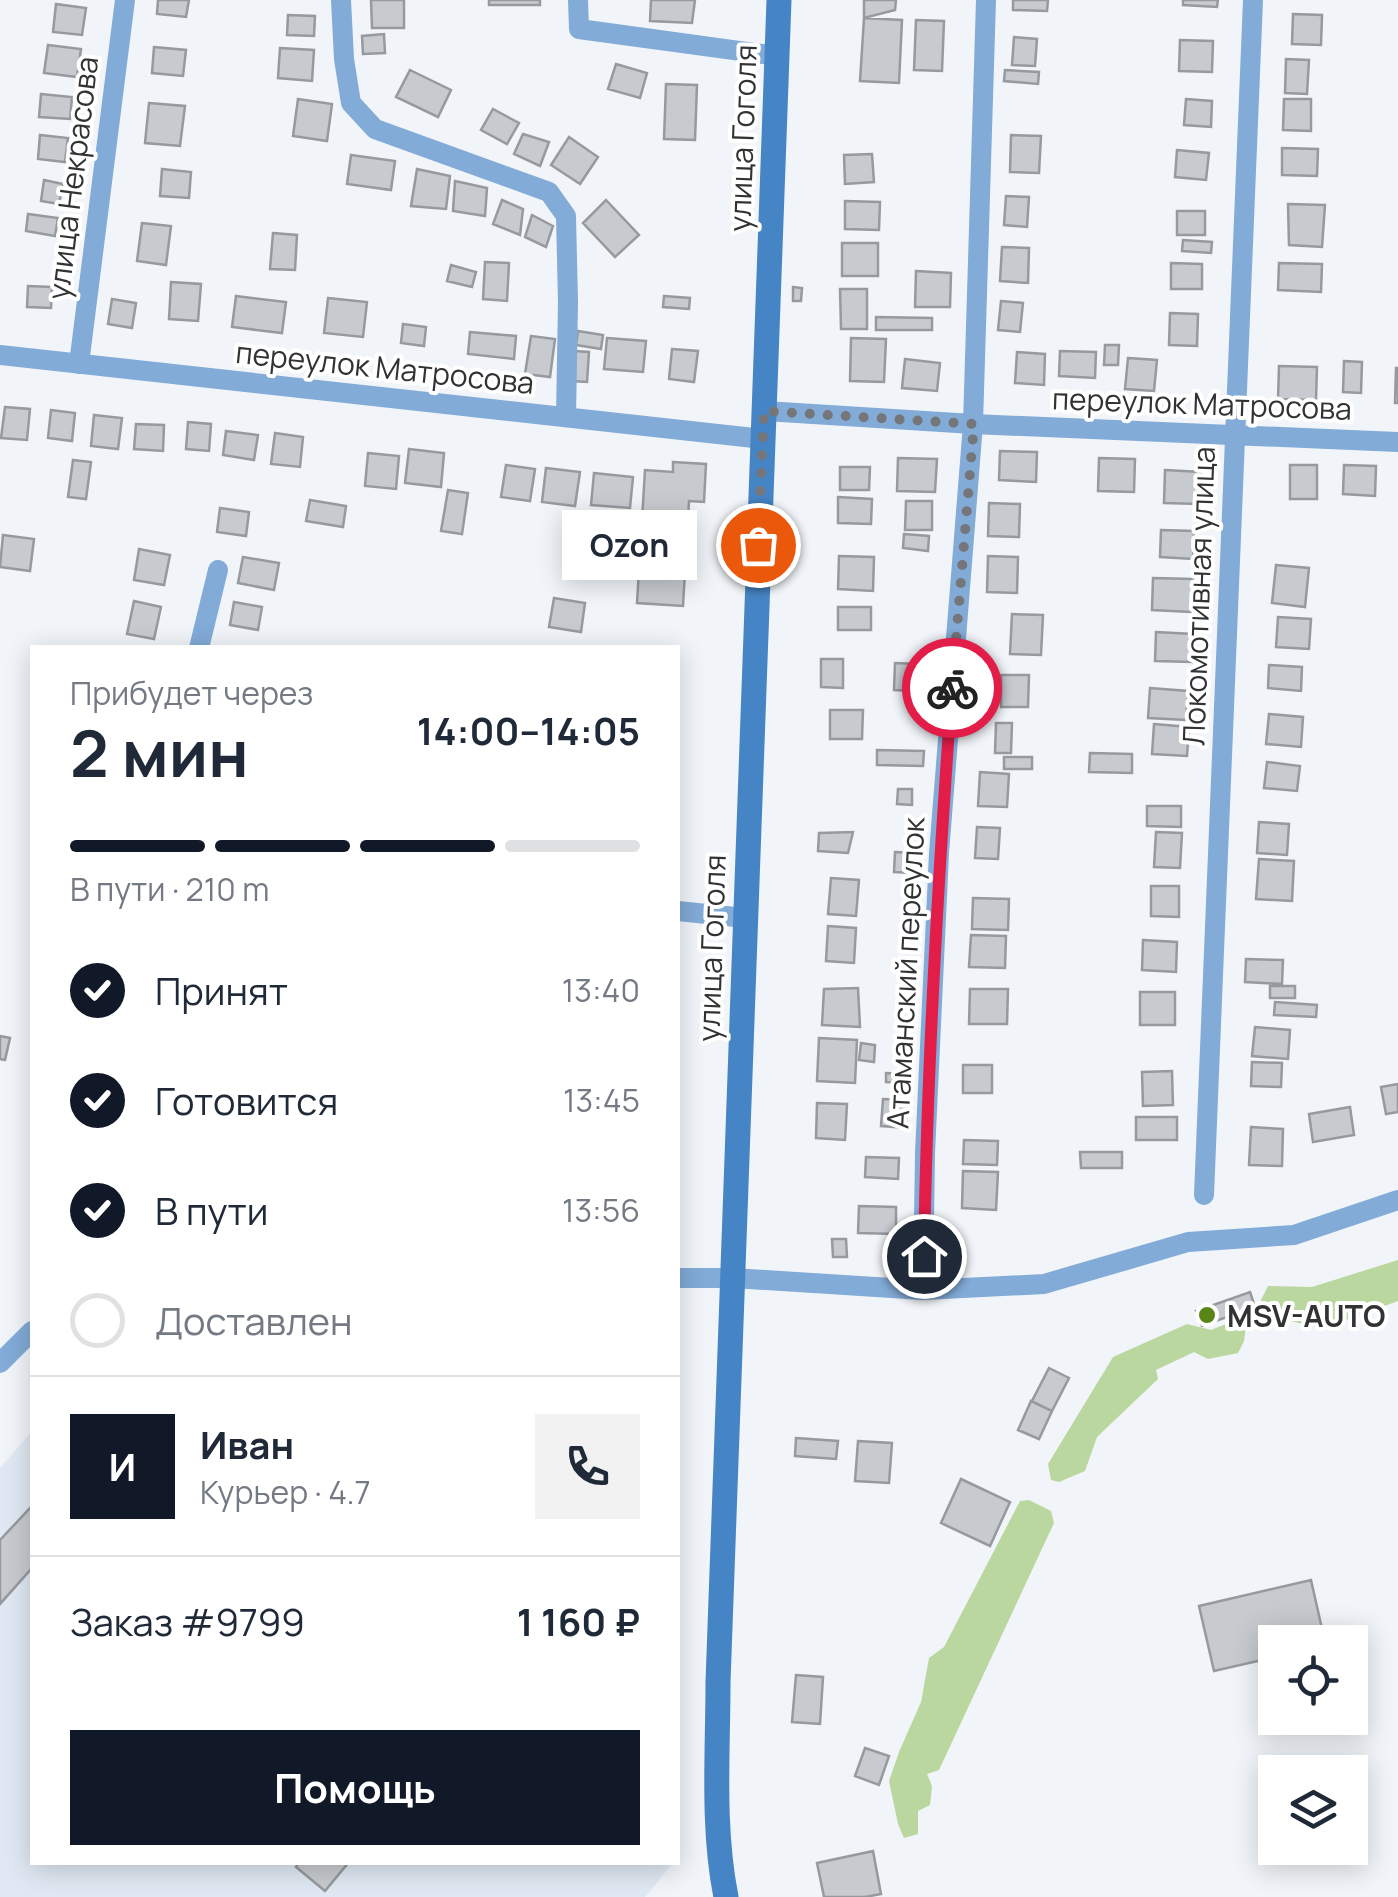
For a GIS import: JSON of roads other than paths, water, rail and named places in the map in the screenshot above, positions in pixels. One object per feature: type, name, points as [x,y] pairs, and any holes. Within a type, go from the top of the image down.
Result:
[{"type":"main road","name":"улица Гоголя","points":[[726,1897],[718,1792],[718,1700],[779,0]]},
{"type":"street","name":"улица Некрасова","points":[[79,364],[124,0]]},
{"type":"street","points":[[341,0],[344,59],[352,103],[375,129],[549,192],[566,216],[566,418]]},
{"type":"street","points":[[578,0],[579,29],[777,56]]},
{"type":"street","name":"Атаманский переулок","points":[[923,1290],[939,852],[974,424],[986,0]]},
{"type":"street","name":"Локомотивная улица","points":[[1204,1195],[1252,0]]},
{"type":"street","name":"переулок Матросова","points":[[0,356],[763,439]]},
{"type":"street","name":"переулок Матросова","points":[[764,411],[1398,442]]},
{"type":"street","points":[[200,645],[218,570]]},
{"type":"street","points":[[680,911],[745,918]]},
{"type":"street","points":[[680,1278],[923,1290],[1044,1284],[1188,1242],[1294,1235],[1398,1200]]},
{"type":"street","points":[[0,1363],[30,1333]]},
{"type":"place","name":"Ozon","points":[[758,545]]},
{"type":"place","name":"MSV-AUTO","points":[[1207,1315]]}]
